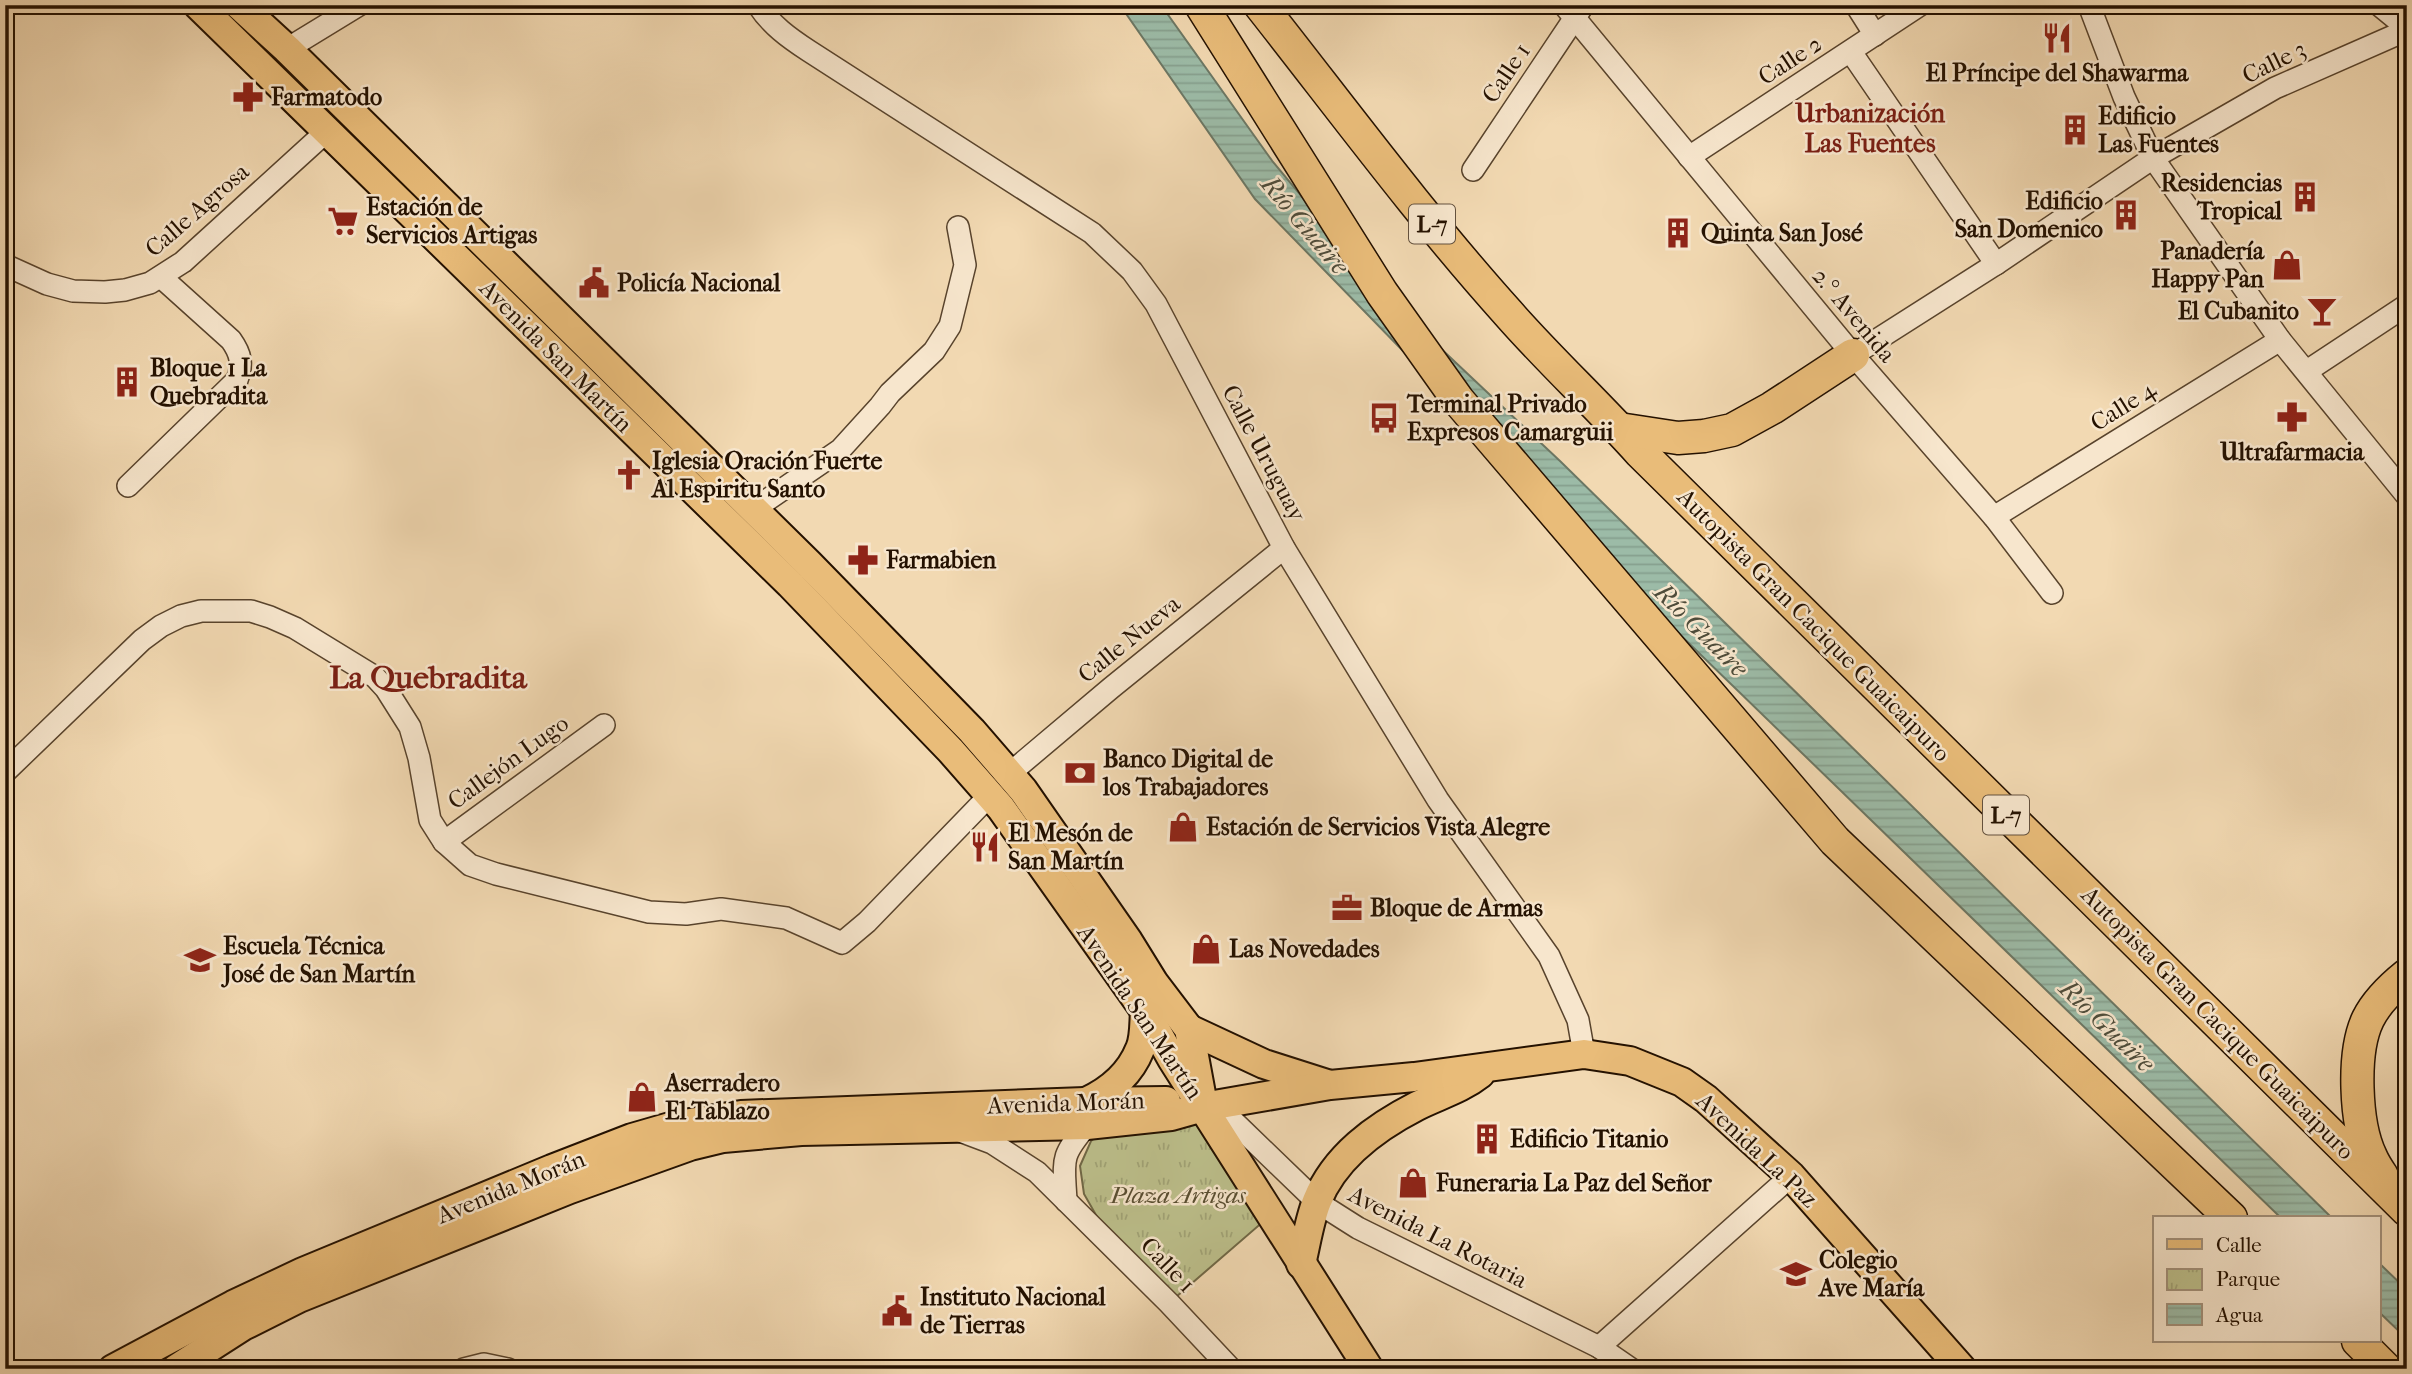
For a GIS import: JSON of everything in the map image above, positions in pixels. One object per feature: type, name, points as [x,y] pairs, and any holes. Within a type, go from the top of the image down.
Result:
[{"type":"highway","points":[[1201,5],[1381,293],[1458,400],[1835,841],[2229,1216]]},
{"type":"highway","name":"Autopista Gran Cacique Guaicaipuro","points":[[1261,5],[1461,260],[1509,315],[1640,452],[2401,1204]]},
{"type":"highway","points":[[1619,429],[1678,438],[1732,430],[1772,408],[1853,355]]},
{"type":"highway","points":[[2401,1204],[2370,1156],[2359,1105],[2358,1073],[2361,1040],[2368,1018],[2387,991],[2407,975]]},
{"type":"highway","points":[[2359,1342],[2386,1369]]},
{"type":"main road","name":"Avenida San Martín","points":[[198,5],[790,584],[922,720],[990,795],[1145,1011],[1203,1107]]},
{"type":"main road","name":"Avenida San Martín","points":[[239,5],[287,49],[754,509],[933,690],[1009,774],[1189,1029],[1203,1107]]},
{"type":"main road","points":[[1086,1114],[1131,1066],[1141,1047],[1145,1011]]},
{"type":"main road","points":[[1189,1029],[1264,1064],[1330,1085]]},
{"type":"main road","name":"Avenida La Paz","points":[[1203,1107],[1330,1085],[1584,1054],[1630,1062],[1682,1082],[1706,1099],[1791,1176],[1962,1369]]},
{"type":"main road","name":"Avenida La Paz","points":[[1301,1264],[1317,1202],[1342,1160],[1372,1132],[1428,1100],[1465,1086],[1488,1067]]},
{"type":"main road","name":"Avenida Morán","points":[[176,1369],[243,1326],[309,1293],[570,1189],[690,1146],[723,1138],[801,1131],[952,1128],[1086,1114],[1157,1100],[1203,1107]]},
{"type":"main road","points":[[1203,1107],[1369,1369]]},
{"type":"main road","name":"Avenida Morán","points":[[113,1369],[233,1305],[303,1272],[552,1169],[632,1138],[677,1125],[741,1115],[1086,1114]]},
{"type":"street","points":[[287,49],[359,5]]},
{"type":"street","name":"Calle Uruguay","points":[[758,5],[780,31],[1092,233],[1132,271],[1156,304],[1284,548],[1438,800],[1549,956],[1578,1020],[1584,1054]]},
{"type":"street","points":[[1856,5],[1875,35]]},
{"type":"street","name":"Calle 2","points":[[1689,157],[1920,5]]},
{"type":"street","points":[[2090,5],[2124,97],[2153,158],[2280,340],[2407,496]]},
{"type":"street","points":[[2379,5],[2407,29]]},
{"type":"street","name":"2.° Avenida","points":[[1574,9],[1689,157],[1853,355],[1994,517],[2052,593]]},
{"type":"street","name":"Calle 1","points":[[1473,170],[1574,9]]},
{"type":"street","name":"Calle 3","points":[[1853,355],[1996,264],[2153,158],[2275,88],[2407,29]]},
{"type":"street","points":[[1851,52],[1996,264]]},
{"type":"street","name":"Calle Agrosa","points":[[5,265],[47,284],[73,291],[105,292],[150,284],[183,262],[327,131]]},
{"type":"street","points":[[754,509],[840,450],[890,393],[934,351],[950,326],[965,265],[958,227]]},
{"type":"street","points":[[128,486],[237,380],[242,366],[239,351],[231,340],[161,277]]},
{"type":"street","points":[[2306,371],[2407,305]]},
{"type":"street","name":"Calle 4","points":[[1994,517],[2280,340]]},
{"type":"street","name":"Calle Nueva","points":[[1009,774],[1284,548]]},
{"type":"street","points":[[5,772],[142,640],[161,626],[181,616],[201,611],[251,611],[295,628],[375,677],[386,689],[410,727],[419,758],[430,820],[444,842],[470,865],[496,874],[649,912],[686,914],[721,909],[786,918],[842,943],[867,922],[990,795]]},
{"type":"street","name":"Callejón Lugo","points":[[444,842],[604,725]]},
{"type":"street","name":"Avenida La Rotaria","points":[[1203,1107],[1231,1119],[1317,1202],[1358,1228],[1599,1347],[1631,1369]]},
{"type":"street","points":[[1066,1201],[1065,1155],[1086,1114]]},
{"type":"street","name":"Calle 1","points":[[952,1128],[992,1143],[1037,1172],[1170,1303],[1231,1369]]},
{"type":"street","points":[[1599,1347],[1791,1176]]},
{"type":"street","points":[[478,1367],[508,1369]]},
{"type":"green space","name":"Plaza Artigas","points":[[1217,1116],[1279,1208],[1169,1303],[1100,1222],[1084,1194],[1080,1166],[1091,1141],[1105,1129]]},
{"type":"water","name":"Río Guaire","points":[[1120,5],[1161,5],[1273,162],[1382,293],[1560,461],[2330,1216],[2279,1216],[1668,623],[1255,199]]},
{"type":"water","points":[[2380,1264],[2407,1290],[2407,1339],[2380,1313]]},
{"type":"place","name":"El Príncipe del Shawarma","points":[[2057,38]]},
{"type":"place","name":"Farmatodo","points":[[248,97]]},
{"type":"place","name":"Edificio Las Fuentes","points":[[2075,130]]},
{"type":"place","name":"Residencias Tropical","points":[[2305,197]]},
{"type":"place","name":"Edificio San Domenico","points":[[2126,215]]},
{"type":"place","name":"Estación de Servicios Artigas","points":[[343,221]]},
{"type":"place","name":"Quinta San José","points":[[1678,233]]},
{"type":"place","name":"Panadería Happy Pan","points":[[2287,265]]},
{"type":"place","name":"Policía Nacional","points":[[594,283]]},
{"type":"place","name":"El Cubanito","points":[[2322,311]]},
{"type":"place","name":"Bloque 1 La Quebradita","points":[[127,382]]},
{"type":"place","name":"Ultrafarmacia","points":[[2292,417]]},
{"type":"place","name":"Terminal Privado Expresos Camarguii","points":[[1384,418]]},
{"type":"place","name":"Iglesia Oración Fuerte Al Espiritu Santo","points":[[629,475]]},
{"type":"place","name":"Farmabien","points":[[863,560]]},
{"type":"place","name":"Banco Digital de los Trabajadores","points":[[1080,773]]},
{"type":"place","name":"Estación de Servicios Vista Alegre","points":[[1183,827]]},
{"type":"place","name":"El Mesón de San Martín","points":[[985,847]]},
{"type":"place","name":"Bloque de Armas","points":[[1347,908]]},
{"type":"place","name":"Las Novedades","points":[[1206,949]]},
{"type":"place","name":"Escuela Técnica José de San Martín","points":[[200,960]]},
{"type":"place","name":"Aserradero El Tablazo","points":[[642,1097]]},
{"type":"place","name":"Edificio Titanio","points":[[1487,1139]]},
{"type":"place","name":"Funeraria La Paz del Señor","points":[[1413,1183]]},
{"type":"place","name":"Colegio Ave María","points":[[1796,1274]]},
{"type":"place","name":"Instituto Nacional de Tierras","points":[[897,1311]]},
{"type":"district","name":"Urbanización Las Fuentes","points":[[1870,128]]},
{"type":"district","name":"La Quebradita","points":[[428,677]]}]
